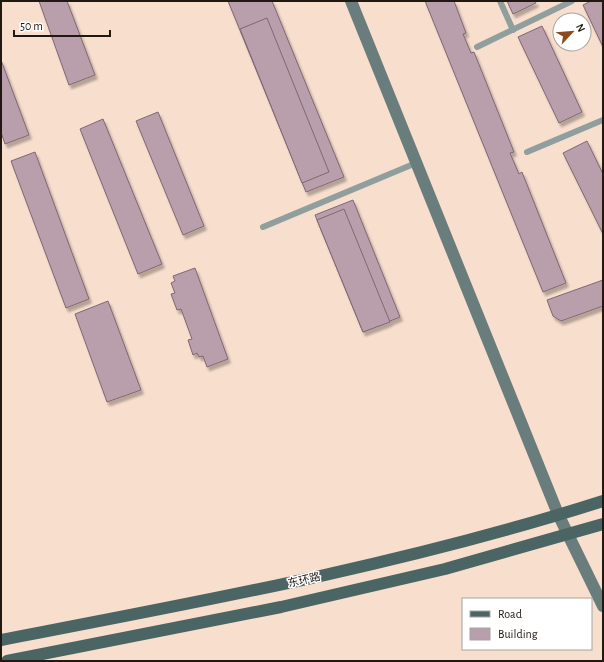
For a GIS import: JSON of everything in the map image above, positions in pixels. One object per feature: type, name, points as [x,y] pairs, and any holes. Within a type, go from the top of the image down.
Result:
[{"type":"main road","name":"东环路","points":[[1,640],[277,586],[439,548],[603,501]]},
{"type":"main road","name":"东环路","points":[[7,661],[281,608],[445,569],[603,524]]},
{"type":"street","points":[[351,1],[558,514],[603,606]]},
{"type":"lane","points":[[500,1],[513,30]]},
{"type":"lane","points":[[477,47],[572,1]]},
{"type":"lane","points":[[527,152],[603,120]]},
{"type":"lane","points":[[263,227],[416,163]]},
{"type":"building","points":[[39,1],[67,1],[95,75],[69,85]]},
{"type":"building","points":[[228,1],[245,1],[231,7]]},
{"type":"building","points":[[228,1],[272,1],[344,177],[306,192]]},
{"type":"building","points":[[425,1],[454,1],[466,33],[463,34],[471,53],[474,52],[514,152],[510,153],[519,174],[522,172],[566,283],[543,292]]},
{"type":"building","points":[[507,1],[535,1],[536,3],[513,14]]},
{"type":"building","points":[[591,1],[603,1],[603,47],[592,24],[592,12],[586,12],[583,5]]},
{"type":"building","points":[[267,18],[329,172],[302,183],[240,29]]},
{"type":"building","points":[[542,26],[552,48],[552,52],[554,52],[582,112],[559,123],[518,37]]},
{"type":"building","points":[[1,60],[29,135],[5,144],[1,132]]},
{"type":"building","points":[[158,112],[204,226],[183,235],[136,121]]},
{"type":"building","points":[[103,119],[162,264],[138,274],[80,129]]},
{"type":"building","points":[[587,141],[603,174],[603,234],[563,153]]},
{"type":"building","points":[[35,152],[89,299],[66,308],[11,161]]},
{"type":"building","points":[[353,200],[400,317],[363,332],[315,215]]},
{"type":"building","points":[[344,209],[390,322],[363,332],[317,220]]},
{"type":"building","points":[[195,268],[228,359],[207,367],[203,356],[199,357],[197,353],[193,355],[188,340],[192,339],[181,309],[177,310],[171,294],[175,293],[171,283],[175,281],[173,276]]},
{"type":"building","points":[[603,280],[603,306],[561,321],[553,316],[547,300]]},
{"type":"building","points":[[108,301],[141,390],[107,402],[75,314]]}]
